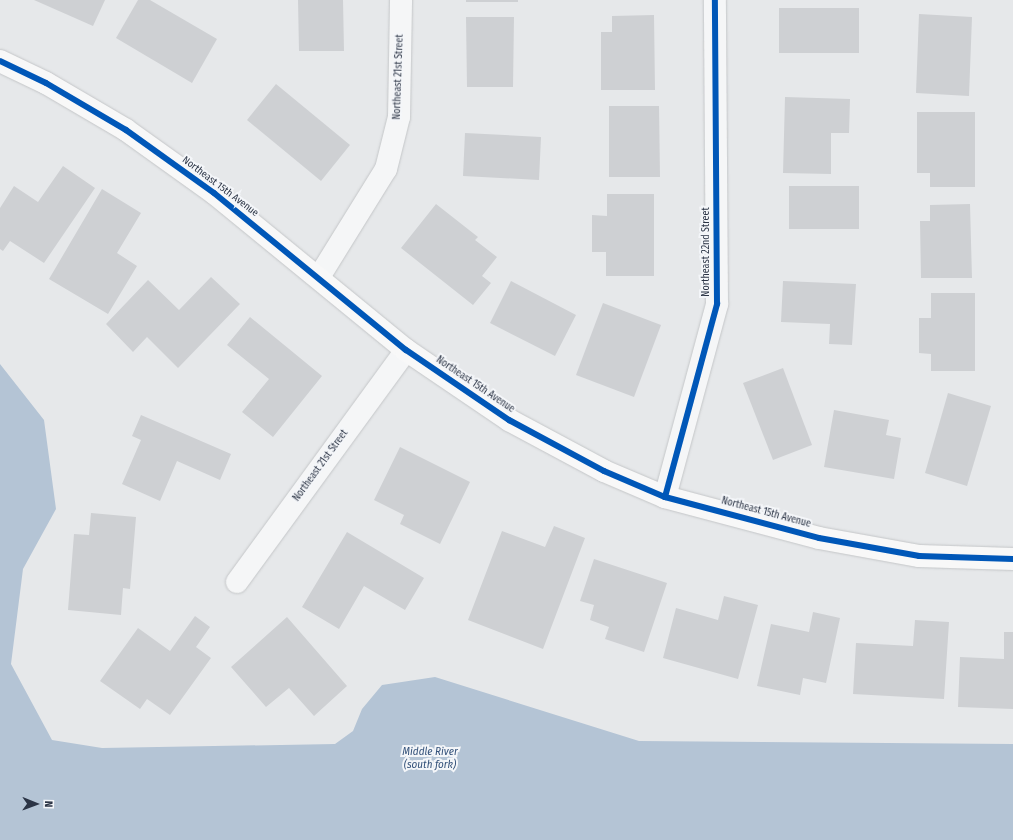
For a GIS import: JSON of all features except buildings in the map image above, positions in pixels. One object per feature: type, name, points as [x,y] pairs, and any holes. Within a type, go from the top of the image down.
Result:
[{"type":"street","name":"Northeast 21st Street","points":[[319,277],[386,169],[400,117],[401,0]]},
{"type":"street","name":"Northeast 22nd Street","points":[[665,497],[717,304],[715,0]]},
{"type":"street","name":"Northeast 15th Avenue","points":[[0,61],[46,83],[126,130],[214,193],[319,277],[406,350],[510,420],[604,471],[665,497],[819,538],[918,556],[1013,559]]},
{"type":"street","name":"Northeast 21st Street","points":[[237,582],[406,350]]},
{"type":"water","name":"Middle River (south fork)","points":[[0,364],[44,420],[56,509],[23,569],[11,664],[52,740],[102,748],[335,744],[353,731],[362,709],[382,685],[435,677],[639,741],[1013,744],[1013,840],[0,840]]},
{"type":"cycle path","points":[[665,497],[717,304],[715,0]]},
{"type":"cycle path","points":[[0,61],[46,83],[126,130],[214,193],[406,350],[509,420],[604,471],[665,497],[819,538],[919,556],[1013,559]]}]
